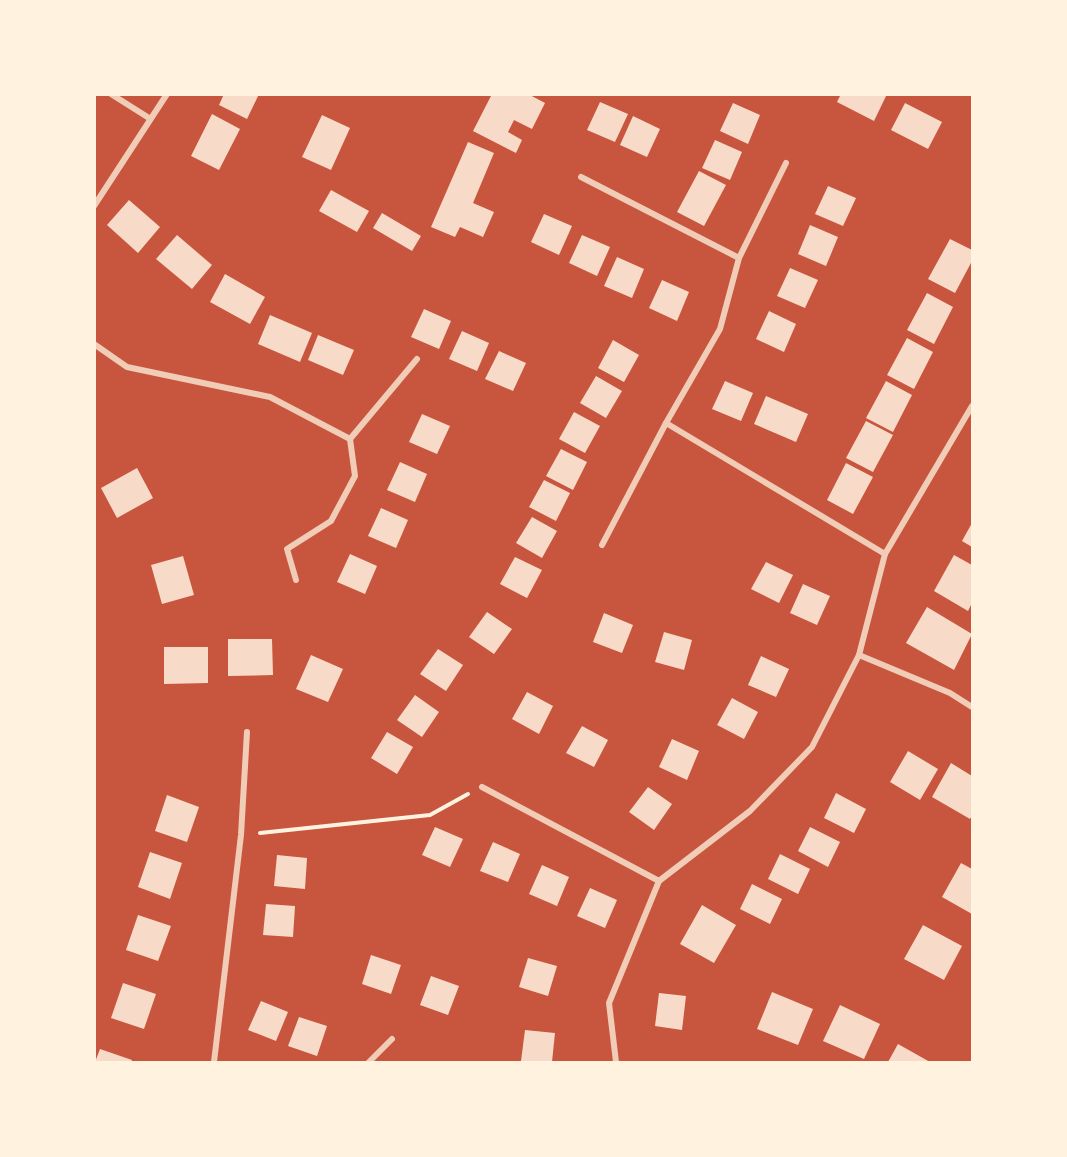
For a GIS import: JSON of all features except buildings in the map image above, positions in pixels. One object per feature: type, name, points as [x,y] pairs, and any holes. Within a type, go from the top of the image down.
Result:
[{"type":"street","points":[[111,94],[149,118]]},
{"type":"street","points":[[94,206],[149,118],[167,94]]},
{"type":"street","points":[[603,544],[666,423],[720,329],[740,258],[786,163]]},
{"type":"street","points":[[581,177],[740,258]]},
{"type":"street","points":[[94,344],[127,367],[270,397],[350,439]]},
{"type":"street","points":[[296,580],[287,549],[331,521],[355,476],[350,439],[417,359]]},
{"type":"street","points":[[616,1062],[609,1003],[659,881],[750,811],[812,747],[859,655],[885,554],[972,406]]},
{"type":"street","points":[[666,423],[885,554]]},
{"type":"street","points":[[859,655],[950,693],[972,707]]},
{"type":"street","points":[[214,1062],[241,835],[247,732]]},
{"type":"street","points":[[482,787],[659,881]]},
{"type":"street","points":[[369,1062],[392,1039]]},
{"type":"path","points":[[241,835],[430,815],[482,787]]}]
